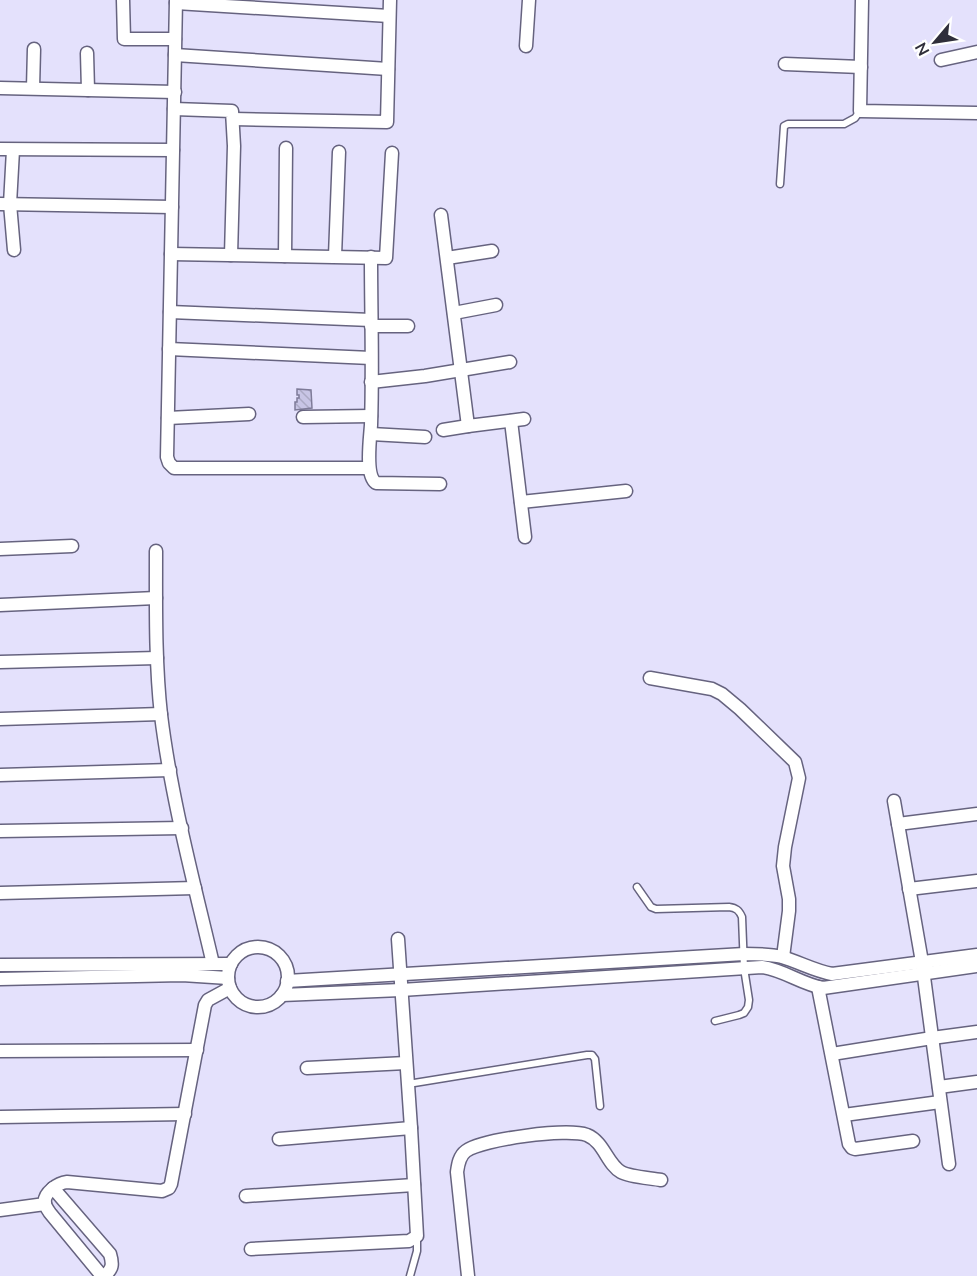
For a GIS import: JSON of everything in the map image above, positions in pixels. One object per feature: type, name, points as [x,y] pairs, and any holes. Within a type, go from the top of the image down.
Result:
[{"type":"street","points":[[123,0],[124,39],[176,39]]},
{"type":"street","points":[[233,119],[387,122],[390,0]]},
{"type":"street","points":[[526,46],[529,0]]},
{"type":"street","points":[[862,0],[860,111],[977,113]]},
{"type":"street","points":[[369,468],[174,468],[169,463],[167,457],[176,2],[389,16]]},
{"type":"street","points":[[33,88],[34,49]]},
{"type":"street","points":[[87,52],[88,90]]},
{"type":"street","points":[[941,60],[977,52]]},
{"type":"street","points":[[175,55],[388,69]]},
{"type":"street","points":[[785,64],[861,67]]},
{"type":"street","points":[[0,88],[175,92]]},
{"type":"street","points":[[174,109],[232,111],[234,146],[231,255]]},
{"type":"street","points":[[285,256],[286,148]]},
{"type":"street","points":[[0,150],[173,150]]},
{"type":"street","points":[[13,150],[5,204],[14,250]]},
{"type":"street","points":[[335,256],[339,152]]},
{"type":"street","points":[[171,254],[386,258],[392,153]]},
{"type":"street","points":[[5,204],[172,207]]},
{"type":"street","points":[[441,215],[468,426]]},
{"type":"street","points":[[447,258],[492,251]]},
{"type":"street","points":[[371,257],[369,468],[371,479],[376,483],[440,484]]},
{"type":"street","points":[[454,313],[496,305]]},
{"type":"street","points":[[170,312],[408,327]]},
{"type":"street","points":[[170,349],[371,358]]},
{"type":"street","points":[[371,382],[510,362]]},
{"type":"street","points":[[168,418],[249,414]]},
{"type":"street","points":[[303,417],[371,416]]},
{"type":"street","points":[[443,430],[524,419]]},
{"type":"street","points":[[511,421],[525,537]]},
{"type":"street","points":[[371,434],[425,437]]},
{"type":"street","points":[[520,502],[626,491]]},
{"type":"street","points":[[0,549],[72,546]]},
{"type":"street","points":[[156,551],[161,714],[182,828],[213,964]]},
{"type":"street","points":[[0,605],[156,598]]},
{"type":"street","points":[[0,662],[158,658]]},
{"type":"street","points":[[650,678],[712,689],[722,694],[795,762],[799,778],[783,866],[789,898],[783,957]]},
{"type":"street","points":[[0,719],[161,714]]},
{"type":"street","points":[[0,775],[170,770]]},
{"type":"street","points":[[894,801],[923,967],[949,1164]]},
{"type":"street","points":[[898,824],[977,814]]},
{"type":"street","points":[[0,831],[182,828]]},
{"type":"street","points":[[909,890],[977,881]]},
{"type":"street","points":[[0,893],[195,888]]},
{"type":"street","points":[[251,1249],[409,1241],[417,1236],[398,939]]},
{"type":"street","points":[[252,947],[269,949],[283,961],[286,969],[287,981],[282,995],[266,1006],[247,1005],[238,1000],[229,983],[231,964],[236,956],[252,947]]},
{"type":"street","points":[[287,981],[744,954],[783,957],[820,972],[832,974],[923,967],[977,966]]},
{"type":"street","points":[[282,995],[401,990],[762,967],[772,968],[823,988],[977,955]]},
{"type":"street","points":[[0,965],[231,964]]},
{"type":"street","points":[[0,979],[182,975],[229,983]]},
{"type":"street","points":[[53,1188],[110,1254],[112,1263],[108,1274],[50,1213],[45,1204],[45,1198],[53,1188],[57,1184],[67,1182],[166,1190],[169,1188],[205,1005],[229,983]]},
{"type":"street","points":[[818,987],[849,1144],[855,1149],[913,1141]]},
{"type":"street","points":[[832,1054],[977,1032]]},
{"type":"street","points":[[0,1052],[197,1050]]},
{"type":"street","points":[[307,1068],[406,1063]]},
{"type":"street","points":[[939,1087],[977,1082]]},
{"type":"street","points":[[844,1115],[940,1102]]},
{"type":"street","points":[[0,1117],[185,1114]]},
{"type":"street","points":[[279,1139],[411,1128]]},
{"type":"street","points":[[468,1276],[457,1172],[458,1162],[466,1151],[489,1142],[561,1132],[577,1132],[597,1141],[621,1172],[661,1180]]},
{"type":"street","points":[[246,1196],[414,1185]]},
{"type":"street","points":[[0,1210],[45,1204]]},
{"type":"lane","points":[[780,184],[784,126],[788,124],[844,124],[855,118],[860,111]]},
{"type":"lane","points":[[637,886],[651,907],[656,909],[735,908],[742,916],[748,1007],[744,1013],[715,1021]]},
{"type":"lane","points":[[408,1084],[592,1055],[595,1059],[600,1106]]},
{"type":"lane","points":[[409,1276],[417,1251],[417,1236]]},
{"type":"building","points":[[297,389],[311,390],[312,408],[295,410],[295,402],[299,398]]}]
